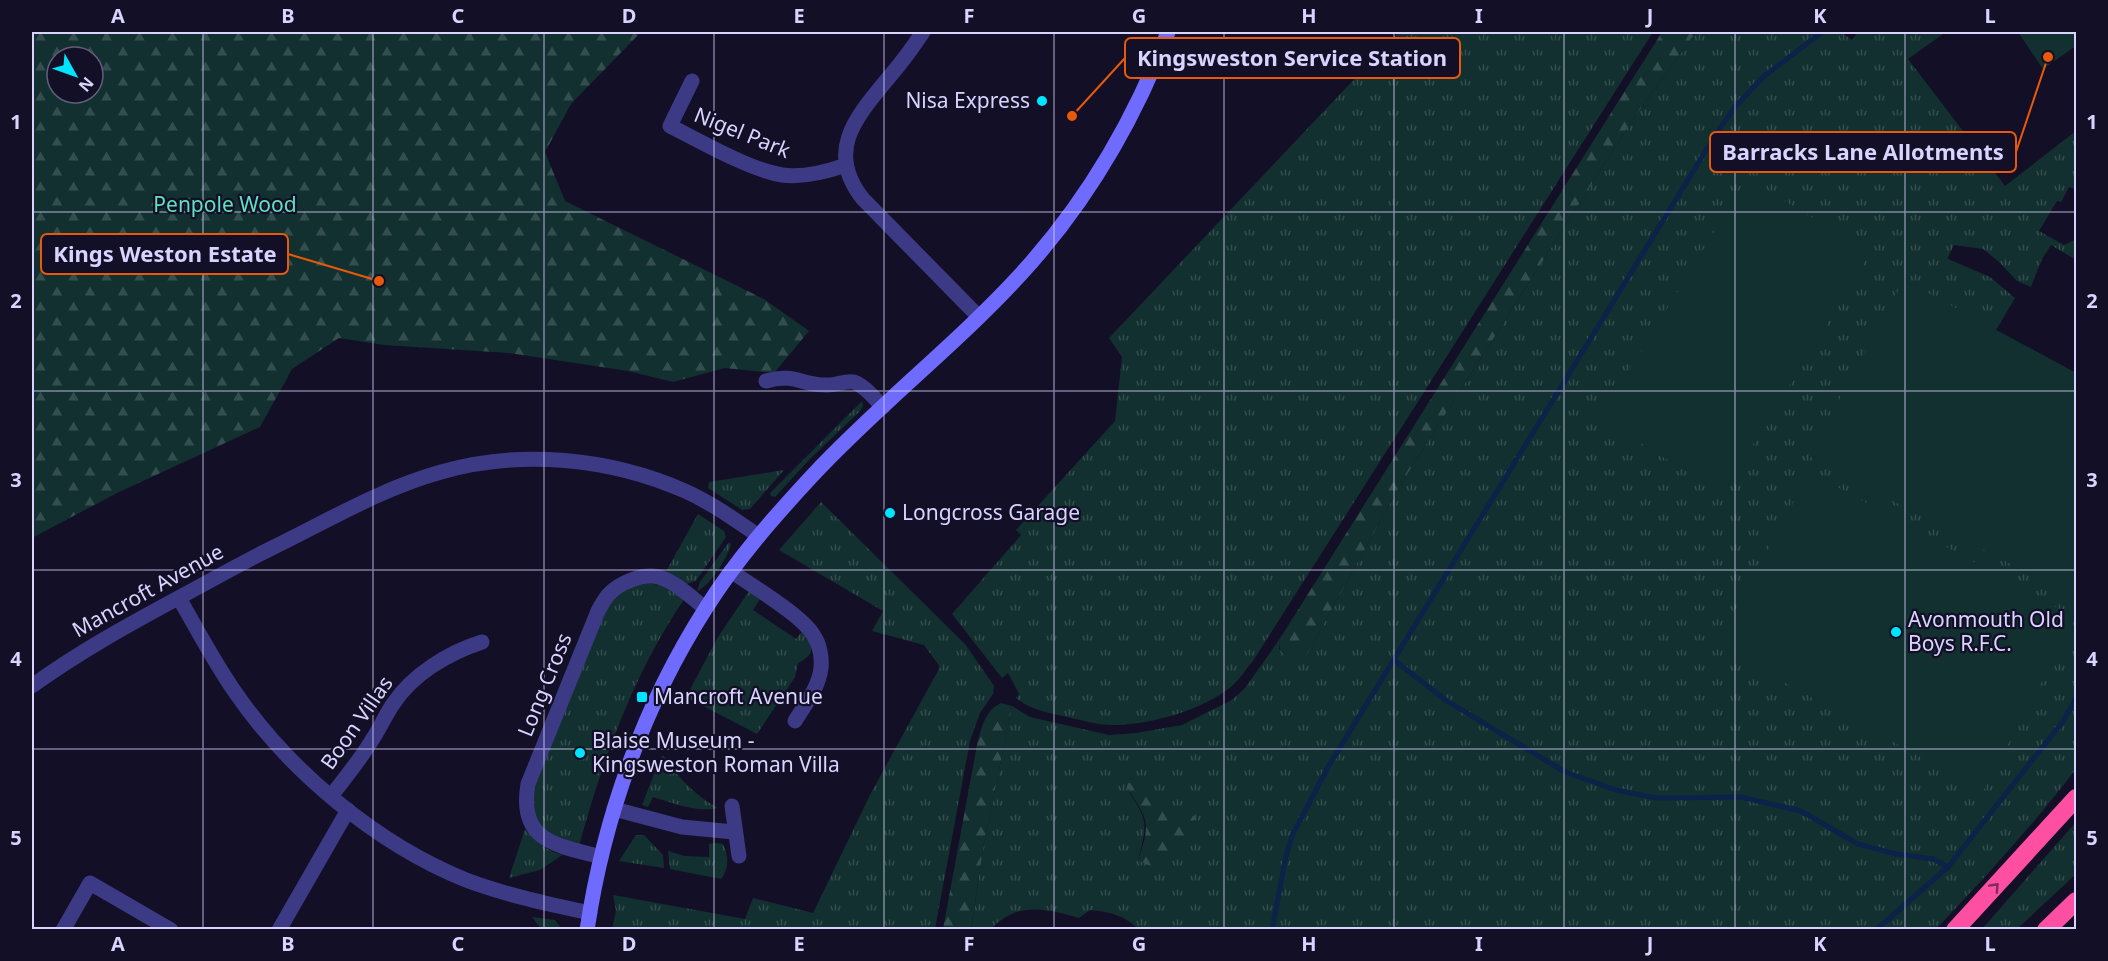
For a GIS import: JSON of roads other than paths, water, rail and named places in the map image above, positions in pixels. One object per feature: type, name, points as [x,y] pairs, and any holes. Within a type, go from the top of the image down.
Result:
[{"type":"highway","points":[[1955,930],[2076,798]]},
{"type":"highway","points":[[2046,930],[2076,902]]},
{"type":"street","points":[[923,32],[854,121],[847,142],[846,165],[852,184],[863,199],[978,316]]},
{"type":"street","points":[[587,930],[601,857],[614,809],[638,739],[661,688],[705,608],[759,536],[813,474],[1021,274],[1062,224],[1100,171],[1132,114],[1168,32]]},
{"type":"street","name":"Nigel Park","points":[[692,81],[670,126],[742,161],[780,175],[816,174],[846,165]]},
{"type":"street","points":[[766,381],[786,378],[824,385],[854,382],[883,407]]},
{"type":"street","name":"Mancroft Avenue","points":[[32,686],[111,634],[238,565],[375,497],[440,472],[494,461],[532,459],[599,465],[635,473],[667,484],[705,501],[759,536]]},
{"type":"street","points":[[731,571],[802,622],[814,636],[820,650],[821,667],[815,687],[795,722]]},
{"type":"street","name":"Long Cross","points":[[601,857],[554,844],[542,837],[532,827],[526,813],[525,802],[528,784],[598,611],[607,596],[621,586],[636,578],[650,577],[659,577],[676,586],[705,608]]},
{"type":"street","points":[[179,598],[235,692],[258,724],[298,767],[348,810],[416,855],[466,879],[505,893],[590,913]]},
{"type":"street","name":"Boon Villas","points":[[331,796],[366,749],[393,704],[410,685],[435,664],[469,646],[482,642]]},
{"type":"street","points":[[732,806],[739,856]]},
{"type":"street","points":[[614,809],[682,827],[735,832]]},
{"type":"street","points":[[279,930],[348,810]]},
{"type":"street","points":[[63,930],[90,883],[171,930]]},
{"type":"waterway","points":[[1272,930],[1292,836],[1328,767],[1716,134],[1735,107],[1763,77],[1822,32]]},
{"type":"waterway","points":[[1394,660],[1447,701],[1565,772],[1616,790],[1656,798],[1741,797],[1801,811],[1858,844],[1896,854],[1933,859],[1948,867],[1876,930]]},
{"type":"waterway","points":[[1948,867],[2064,720],[2076,698]]},
{"type":"place","name":"Barracks Lane Allotments","points":[[2048,57]]},
{"type":"place","name":"Nisa Express","points":[[1042,101]]},
{"type":"place","name":"Kingsweston Service Station","points":[[1072,116]]},
{"type":"place","name":"Kings Weston Estate","points":[[379,281]]},
{"type":"place","name":"Longcross Garage","points":[[890,513]]},
{"type":"place","name":"Avonmouth Old Boys R.F.C.","points":[[1896,632]]},
{"type":"place","name":"Mancroft Avenue","points":[[642,697]]},
{"type":"place","name":"Blaise Museum - Kingsweston Roman Villa","points":[[580,753]]},
{"type":"park label","name":"Penpole Wood","points":[[225,205]]}]
